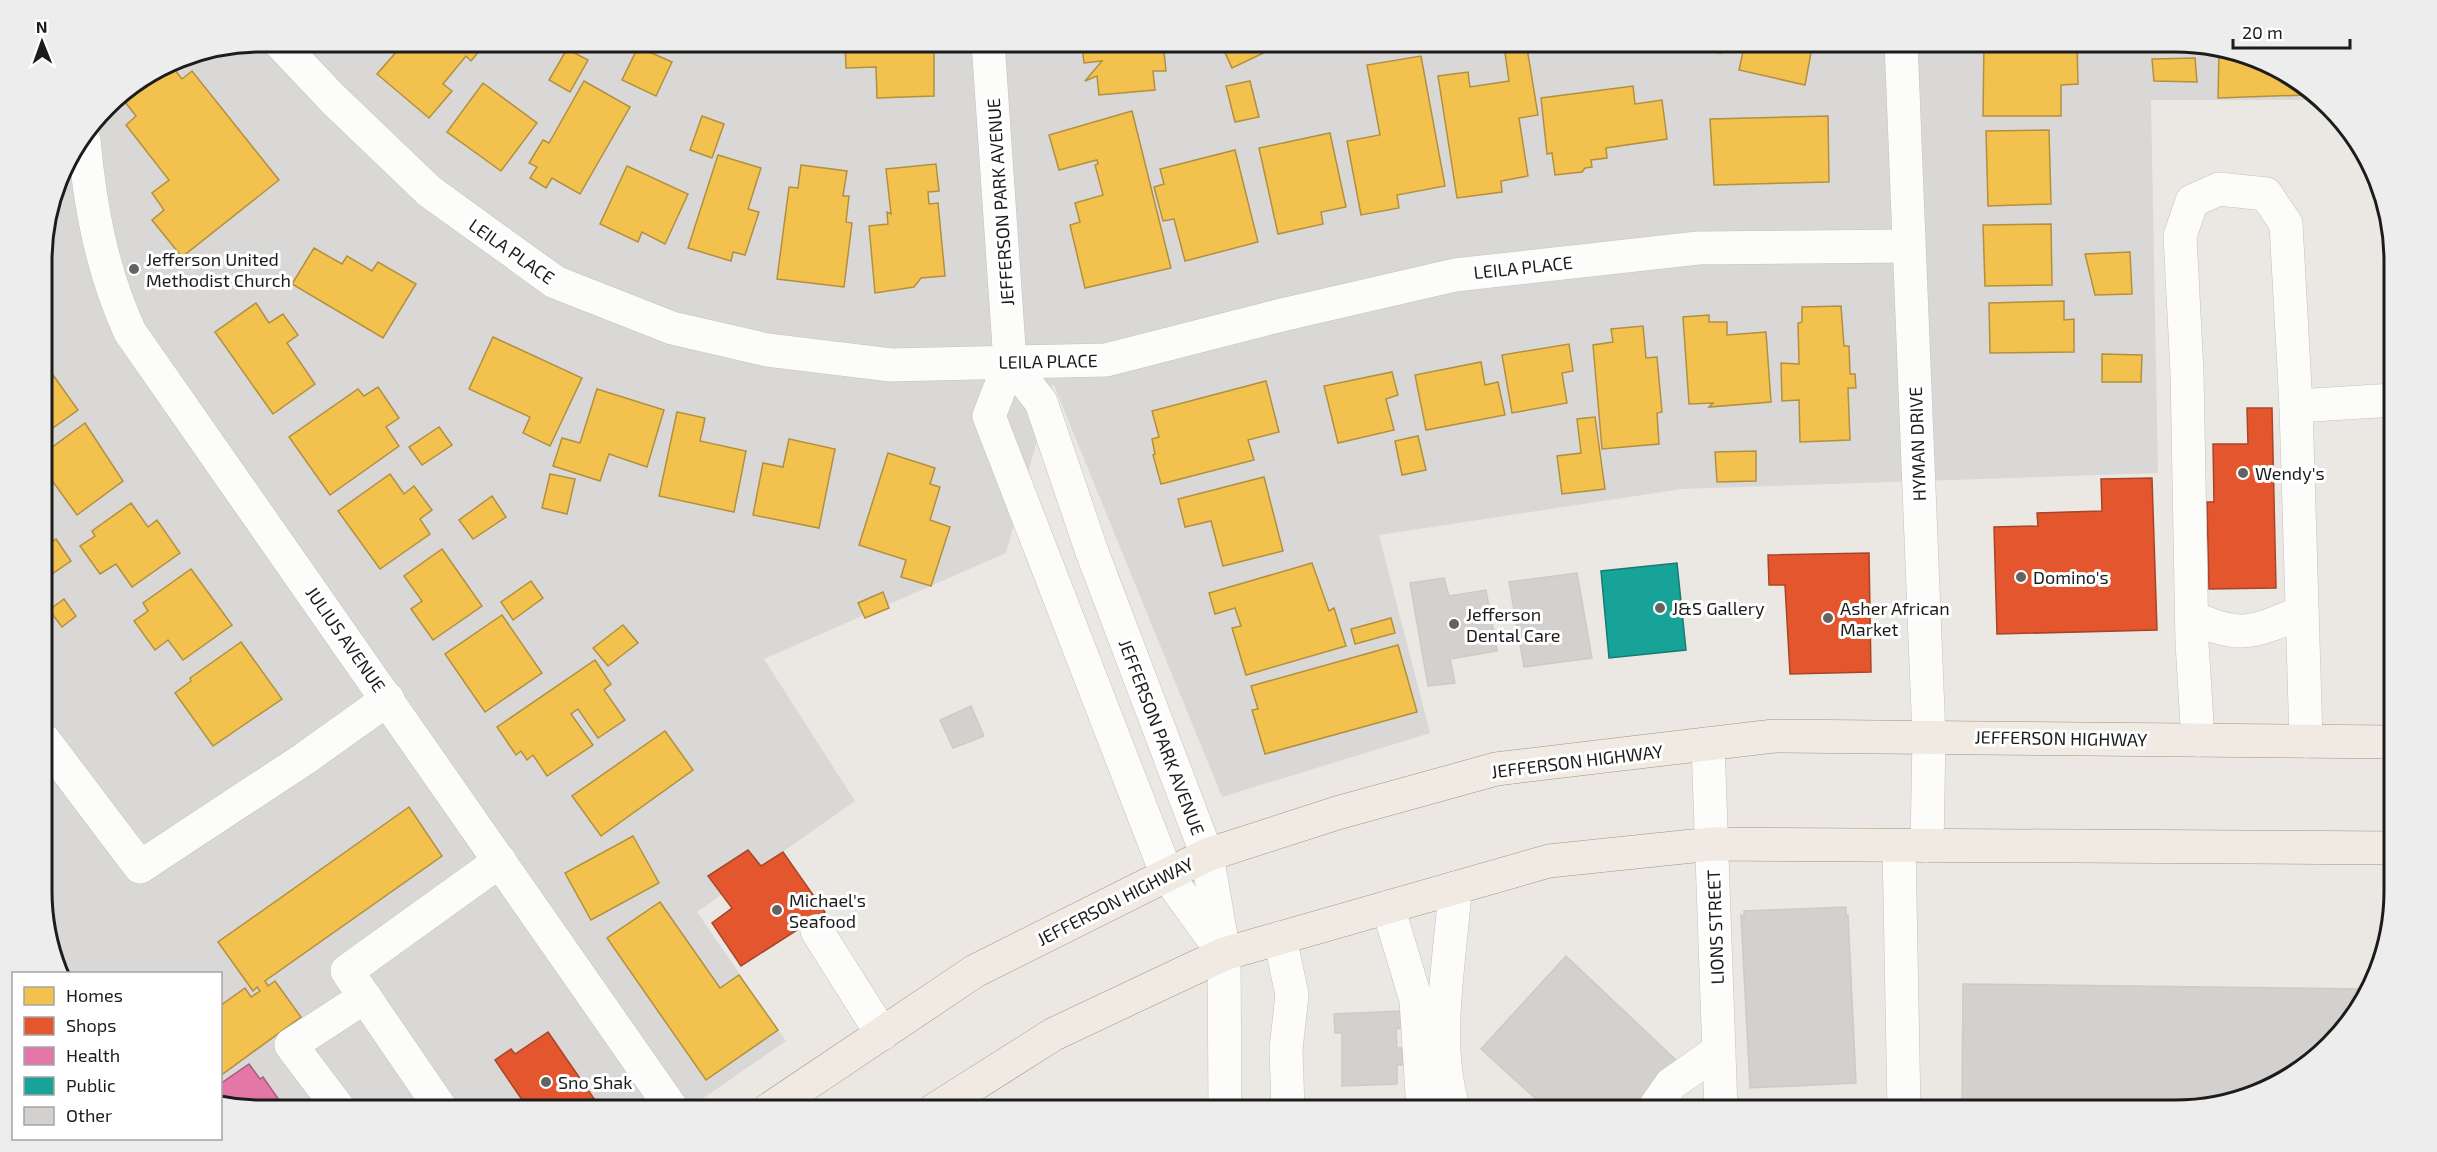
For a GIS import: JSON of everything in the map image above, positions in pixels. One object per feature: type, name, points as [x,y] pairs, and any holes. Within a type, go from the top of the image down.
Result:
[{"type":"main road","name":"JEFFERSON HIGHWAY","points":[[783,1100],[975,971],[1207,855],[1338,813],[1496,769],[1774,736],[2384,742]]},
{"type":"main road","points":[[969,1100],[1053,1034],[1224,954],[1549,861],[1712,844],[2384,848]]},
{"type":"street","name":"HYMAN DRIVE","points":[[1901,52],[1929,737],[1913,846],[1904,1099]]},
{"type":"street","name":"LEILA PLACE","points":[[289,53],[333,99],[429,191],[555,282],[672,328],[767,350],[891,365],[1106,360],[1455,274],[1698,248],[1908,246]]},
{"type":"street","name":"JEFFERSON PARK AVENUE","points":[[989,53],[1010,363],[989,416],[1167,875],[1224,954]]},
{"type":"street","name":"JULIUS AVENUE","points":[[85,151],[89,197],[112,293],[130,332],[666,1100]]},
{"type":"street","points":[[2198,740],[2192,617],[2187,372],[2180,236],[2192,201],[2219,189],[2266,194],[2286,224],[2296,406],[2306,741]]},
{"type":"street","name":"JEFFERSON PARK AVENUE","points":[[1010,363],[1041,402],[1092,552],[1207,855],[1224,954]]},
{"type":"street","points":[[2296,406],[2384,401]]},
{"type":"street","points":[[2192,617],[2219,630],[2246,632],[2302,612]]},
{"type":"street","points":[[52,751],[140,867],[304,759],[387,699]]},
{"type":"street","name":"LIONS STREET","points":[[1707,744],[1721,1099]]},
{"type":"street","points":[[435,1100],[347,970],[500,861]]},
{"type":"street","points":[[1451,1099],[1446,1085],[1443,1023],[1455,888]]},
{"type":"street","points":[[1388,907],[1416,1000],[1422,1099]]},
{"type":"street","points":[[817,931],[882,1034]]},
{"type":"street","points":[[1280,938],[1292,995],[1286,1049],[1288,1099]]},
{"type":"street","points":[[1224,954],[1225,1100]]},
{"type":"street","points":[[332,1100],[291,1045],[365,997]]},
{"type":"street","points":[[1660,1099],[1671,1084],[1719,1050]]},
{"type":"shaded area","points":[[2175,52],[2216,57],[2255,68],[2280,81],[2307,100],[2151,100],[2158,473],[1682,489],[1379,535],[1430,733],[1222,797],[1053,383],[1006,553],[764,659],[855,801],[697,912],[786,1041],[701,1100],[248,1099],[222,1095],[222,972],[69,972],[54,917],[52,890],[53,248],[60,208],[74,169],[104,124],[134,96],[182,68],[221,57],[248,53]]},
{"type":"building: Homes","points":[[1225,52],[1265,52],[1232,68]]},
{"type":"building: Homes","points":[[1505,52],[1528,52],[1538,115],[1519,118],[1528,176],[1501,181],[1502,192],[1457,198],[1438,76],[1468,72],[1470,87],[1509,81]]},
{"type":"building: Homes","points":[[1743,52],[1811,52],[1805,85],[1739,70]]},
{"type":"building: Homes","points":[[1984,52],[2077,52],[2078,84],[2061,85],[2061,116],[1983,116]]},
{"type":"building: Homes","points":[[395,53],[478,53],[471,61],[466,56],[443,84],[452,91],[429,118],[377,74]]},
{"type":"building: Homes","points":[[565,53],[574,53],[588,60],[570,92],[549,80]]},
{"type":"building: Homes","points":[[635,53],[651,53],[672,62],[656,96],[622,80]]},
{"type":"building: Homes","points":[[845,53],[934,53],[934,96],[877,98],[876,67],[846,68]]},
{"type":"building: Homes","points":[[1083,53],[1164,53],[1166,71],[1153,71],[1155,90],[1099,95],[1097,76],[1085,81],[1102,61],[1084,63]]},
{"type":"building: Homes","points":[[1421,56],[1445,186],[1397,195],[1399,208],[1361,215],[1347,141],[1380,135],[1367,65]]},
{"type":"building: Homes","points":[[2195,58],[2197,82],[2154,81],[2152,59]]},
{"type":"building: Homes","points":[[2219,58],[2255,68],[2302,95],[2218,98]]},
{"type":"building: Homes","points":[[176,71],[182,79],[192,71],[279,180],[182,257],[152,220],[164,210],[152,193],[169,180],[126,125],[136,116],[126,103],[134,96]]},
{"type":"building: Homes","points":[[584,81],[630,107],[580,194],[552,178],[546,188],[530,178],[537,167],[529,163],[543,140],[549,143]]},
{"type":"building: Homes","points":[[1250,81],[1259,117],[1235,122],[1226,86]]},
{"type":"building: Homes","points":[[483,83],[537,123],[501,171],[447,132]]},
{"type":"building: Homes","points":[[1633,86],[1635,104],[1662,100],[1667,139],[1606,148],[1607,158],[1591,160],[1592,167],[1585,168],[1582,172],[1555,175],[1552,153],[1547,154],[1541,98]]},
{"type":"building: Homes","points":[[1132,111],[1171,268],[1085,288],[1070,225],[1080,222],[1075,203],[1103,195],[1095,165],[1098,164],[1097,160],[1059,170],[1049,135]]},
{"type":"building: Homes","points":[[702,116],[724,124],[712,158],[690,150]]},
{"type":"building: Homes","points":[[1828,116],[1829,182],[1714,185],[1710,119]]},
{"type":"building: Homes","points":[[2049,130],[2051,204],[1988,206],[1986,131]]},
{"type":"building: Homes","points":[[1330,133],[1346,207],[1321,212],[1323,224],[1278,234],[1259,148]]},
{"type":"building: Homes","points":[[1235,150],[1258,242],[1185,261],[1174,219],[1163,221],[1154,187],[1164,184],[1160,169]]},
{"type":"building: Homes","points":[[718,155],[761,168],[748,209],[759,212],[745,255],[733,252],[731,261],[688,248]]},
{"type":"building: Homes","points":[[936,164],[939,191],[928,192],[929,204],[938,203],[945,276],[921,278],[914,287],[875,293],[869,226],[888,224],[887,212],[891,214],[886,169]]},
{"type":"building: Homes","points":[[801,165],[847,171],[843,196],[849,196],[846,222],[852,223],[844,287],[777,279],[789,187],[798,188]]},
{"type":"building: Homes","points":[[627,166],[688,194],[665,244],[642,232],[638,242],[600,224]]},
{"type":"building: Homes","points":[[2051,224],[2052,285],[1985,286],[1983,225]]},
{"type":"building: Homes","points":[[314,248],[342,264],[347,256],[372,271],[378,262],[416,284],[383,338],[292,284]]},
{"type":"building: Homes","points":[[2130,252],[2132,294],[2095,295],[2085,254]]},
{"type":"building: Homes","points":[[2064,301],[2064,320],[2074,319],[2074,352],[1990,353],[1989,303]]},
{"type":"building: Homes","points":[[256,303],[269,323],[283,314],[298,335],[287,343],[315,384],[273,414],[215,332]]},
{"type":"building: Homes","points":[[1841,306],[1844,346],[1849,346],[1850,374],[1855,374],[1856,388],[1848,388],[1850,440],[1800,442],[1799,400],[1782,401],[1781,363],[1799,364],[1798,323],[1802,322],[1802,307]]},
{"type":"building: Homes","points":[[1709,315],[1709,322],[1727,322],[1727,335],[1766,332],[1771,402],[1709,407],[1713,403],[1689,404],[1683,317]]},
{"type":"building: Homes","points":[[1643,326],[1646,358],[1657,357],[1662,412],[1657,413],[1659,444],[1602,449],[1593,345],[1613,342],[1611,329]]},
{"type":"building: Homes","points":[[493,337],[582,378],[550,446],[523,433],[530,417],[469,389]]},
{"type":"building: Homes","points":[[1569,344],[1573,371],[1562,373],[1567,403],[1512,413],[1502,355]]},
{"type":"building: Homes","points":[[2102,354],[2142,355],[2141,382],[2102,382]]},
{"type":"building: Homes","points":[[1481,362],[1485,385],[1498,382],[1505,415],[1426,430],[1415,375]]},
{"type":"building: Homes","points":[[1392,372],[1398,395],[1386,399],[1394,430],[1338,443],[1324,386]]},
{"type":"building: Homes","points":[[53,375],[78,410],[53,428]]},
{"type":"building: Homes","points":[[1266,381],[1279,432],[1248,440],[1254,460],[1161,484],[1153,455],[1155,454],[1152,439],[1159,437],[1152,411]]},
{"type":"building: Homes","points":[[378,387],[399,418],[386,427],[399,446],[330,495],[289,437],[358,389],[364,396]]},
{"type":"building: Homes","points":[[597,389],[664,410],[647,467],[609,454],[600,481],[553,466],[562,438],[580,443]]},
{"type":"building: Homes","points":[[677,412],[705,418],[700,441],[746,451],[734,512],[659,496]]},
{"type":"building: Homes","points":[[1595,417],[1605,489],[1562,494],[1557,456],[1581,453],[1577,419]]},
{"type":"building: Homes","points":[[85,423],[123,481],[77,515],[53,481],[53,447]]},
{"type":"building: Homes","points":[[439,427],[452,445],[422,465],[409,447]]},
{"type":"building: Homes","points":[[1418,436],[1426,470],[1402,475],[1395,441]]},
{"type":"building: Homes","points":[[789,439],[835,449],[819,528],[753,515],[763,463],[783,467]]},
{"type":"building: Homes","points":[[1756,451],[1756,481],[1717,482],[1715,452]]},
{"type":"building: Homes","points":[[888,453],[935,468],[930,484],[940,487],[930,520],[950,527],[931,586],[901,577],[906,560],[859,545]]},
{"type":"building: Homes","points":[[390,474],[404,494],[414,486],[432,510],[420,519],[430,534],[380,569],[338,511]]},
{"type":"building: Homes","points":[[550,474],[575,479],[567,514],[542,508]]},
{"type":"building: Homes","points":[[1264,477],[1283,551],[1223,566],[1211,521],[1185,527],[1178,499]]},
{"type":"building: Homes","points":[[492,496],[506,517],[473,539],[459,520]]},
{"type":"building: Homes","points":[[131,503],[148,527],[157,520],[180,553],[132,587],[116,564],[100,574],[80,546],[95,536],[92,531]]},
{"type":"building: Homes","points":[[56,539],[71,561],[52,574],[53,541]]},
{"type":"building: Homes","points":[[442,549],[482,606],[433,640],[411,609],[422,601],[404,576]]},
{"type":"building: Homes","points":[[1312,563],[1329,611],[1334,608],[1346,646],[1246,675],[1232,628],[1241,626],[1235,608],[1215,614],[1209,593]]},
{"type":"building: Homes","points":[[191,569],[232,625],[183,660],[168,640],[155,650],[134,621],[148,611],[143,603]]},
{"type":"building: Homes","points":[[531,581],[543,598],[513,620],[501,602]]},
{"type":"building: Homes","points":[[883,592],[889,608],[865,618],[858,603]]},
{"type":"building: Homes","points":[[64,599],[76,616],[62,627],[52,614],[52,607]]},
{"type":"building: Homes","points":[[502,615],[542,673],[485,712],[445,654]]},
{"type":"building: Homes","points":[[1391,618],[1395,633],[1355,644],[1351,629]]},
{"type":"building: Homes","points":[[623,625],[638,643],[608,666],[593,648]]},
{"type":"building: Homes","points":[[241,642],[282,699],[213,746],[175,693],[191,681],[190,678]]},
{"type":"building: Homes","points":[[1398,645],[1417,712],[1265,754],[1252,710],[1258,709],[1251,686]]},
{"type":"building: Homes","points":[[595,660],[611,684],[604,690],[625,720],[598,738],[578,709],[571,714],[593,745],[547,776],[533,755],[527,760],[521,751],[516,755],[497,727]]},
{"type":"building: Homes","points":[[665,731],[693,770],[601,836],[572,796]]},
{"type":"building: Homes","points":[[409,807],[442,856],[265,981],[268,986],[275,981],[301,1017],[222,1075],[222,1005],[245,988],[251,997],[260,991],[257,987],[253,991],[218,942]]},
{"type":"building: Homes","points":[[633,836],[659,883],[591,920],[565,873]]},
{"type":"building: Homes","points":[[660,902],[720,988],[739,975],[778,1030],[706,1080],[607,938]]},
{"type":"building: Shops","name":"Wendy's","points":[[2247,408],[2272,408],[2276,588],[2209,589],[2207,502],[2214,502],[2213,444],[2248,444]]},
{"type":"building: Shops","points":[[2152,478],[2157,630],[1997,634],[1994,527],[2038,526],[2037,513],[2102,511],[2101,479]]},
{"type":"building: Shops","name":"Asher African Market","points":[[1869,553],[1871,672],[1790,674],[1785,585],[1769,585],[1768,555]]},
{"type":"building: Shops","name":"Michael's Seafood","points":[[748,850],[761,866],[783,852],[825,912],[741,966],[712,923],[732,908],[708,876]]},
{"type":"building: Shops","name":"Sno Shak","points":[[548,1032],[595,1100],[522,1100],[495,1060],[511,1049],[515,1054]]},
{"type":"building: Health","points":[[249,1064],[260,1079],[263,1077],[279,1100],[222,1095],[222,1083]]},
{"type":"building: Public","points":[[1677,563],[1686,650],[1609,658],[1601,571]]},
{"type":"building: Other","points":[[1577,573],[1592,658],[1524,667],[1509,582]]},
{"type":"building: Other","name":"Jefferson Dental Care","points":[[1444,578],[1449,596],[1486,590],[1497,651],[1450,659],[1455,683],[1428,686],[1410,583]]},
{"type":"building: Other","points":[[971,706],[984,736],[953,748],[940,720]]},
{"type":"building: Other","points":[[1846,907],[1856,1083],[1750,1088],[1741,915],[1744,917],[1744,911]]},
{"type":"building: Other","points":[[1566,956],[1679,1063],[1643,1099],[1536,1099],[1481,1049]]},
{"type":"building: Other","points":[[1963,984],[2359,989],[2341,1018],[2313,1048],[2268,1078],[2242,1088],[2189,1099],[1962,1099]]},
{"type":"building: Other","points":[[1401,1011],[1402,1028],[1396,1029],[1397,1048],[1402,1048],[1403,1065],[1397,1065],[1397,1084],[1342,1086],[1342,1033],[1335,1033],[1334,1014]]},
{"type":"place","name":"Jefferson United Methodist Church","points":[[134,269]]},
{"type":"place","name":"Wendy's","points":[[2243,473]]},
{"type":"place","name":"Domino's","points":[[2021,577]]},
{"type":"place","name":"J&S Gallery","points":[[1660,608]]},
{"type":"place","name":"Asher African Market","points":[[1828,618]]},
{"type":"place","name":"Jefferson Dental Care","points":[[1454,624]]},
{"type":"place","name":"Michael's Seafood","points":[[777,910]]},
{"type":"place","name":"Sno Shak","points":[[546,1082]]}]
